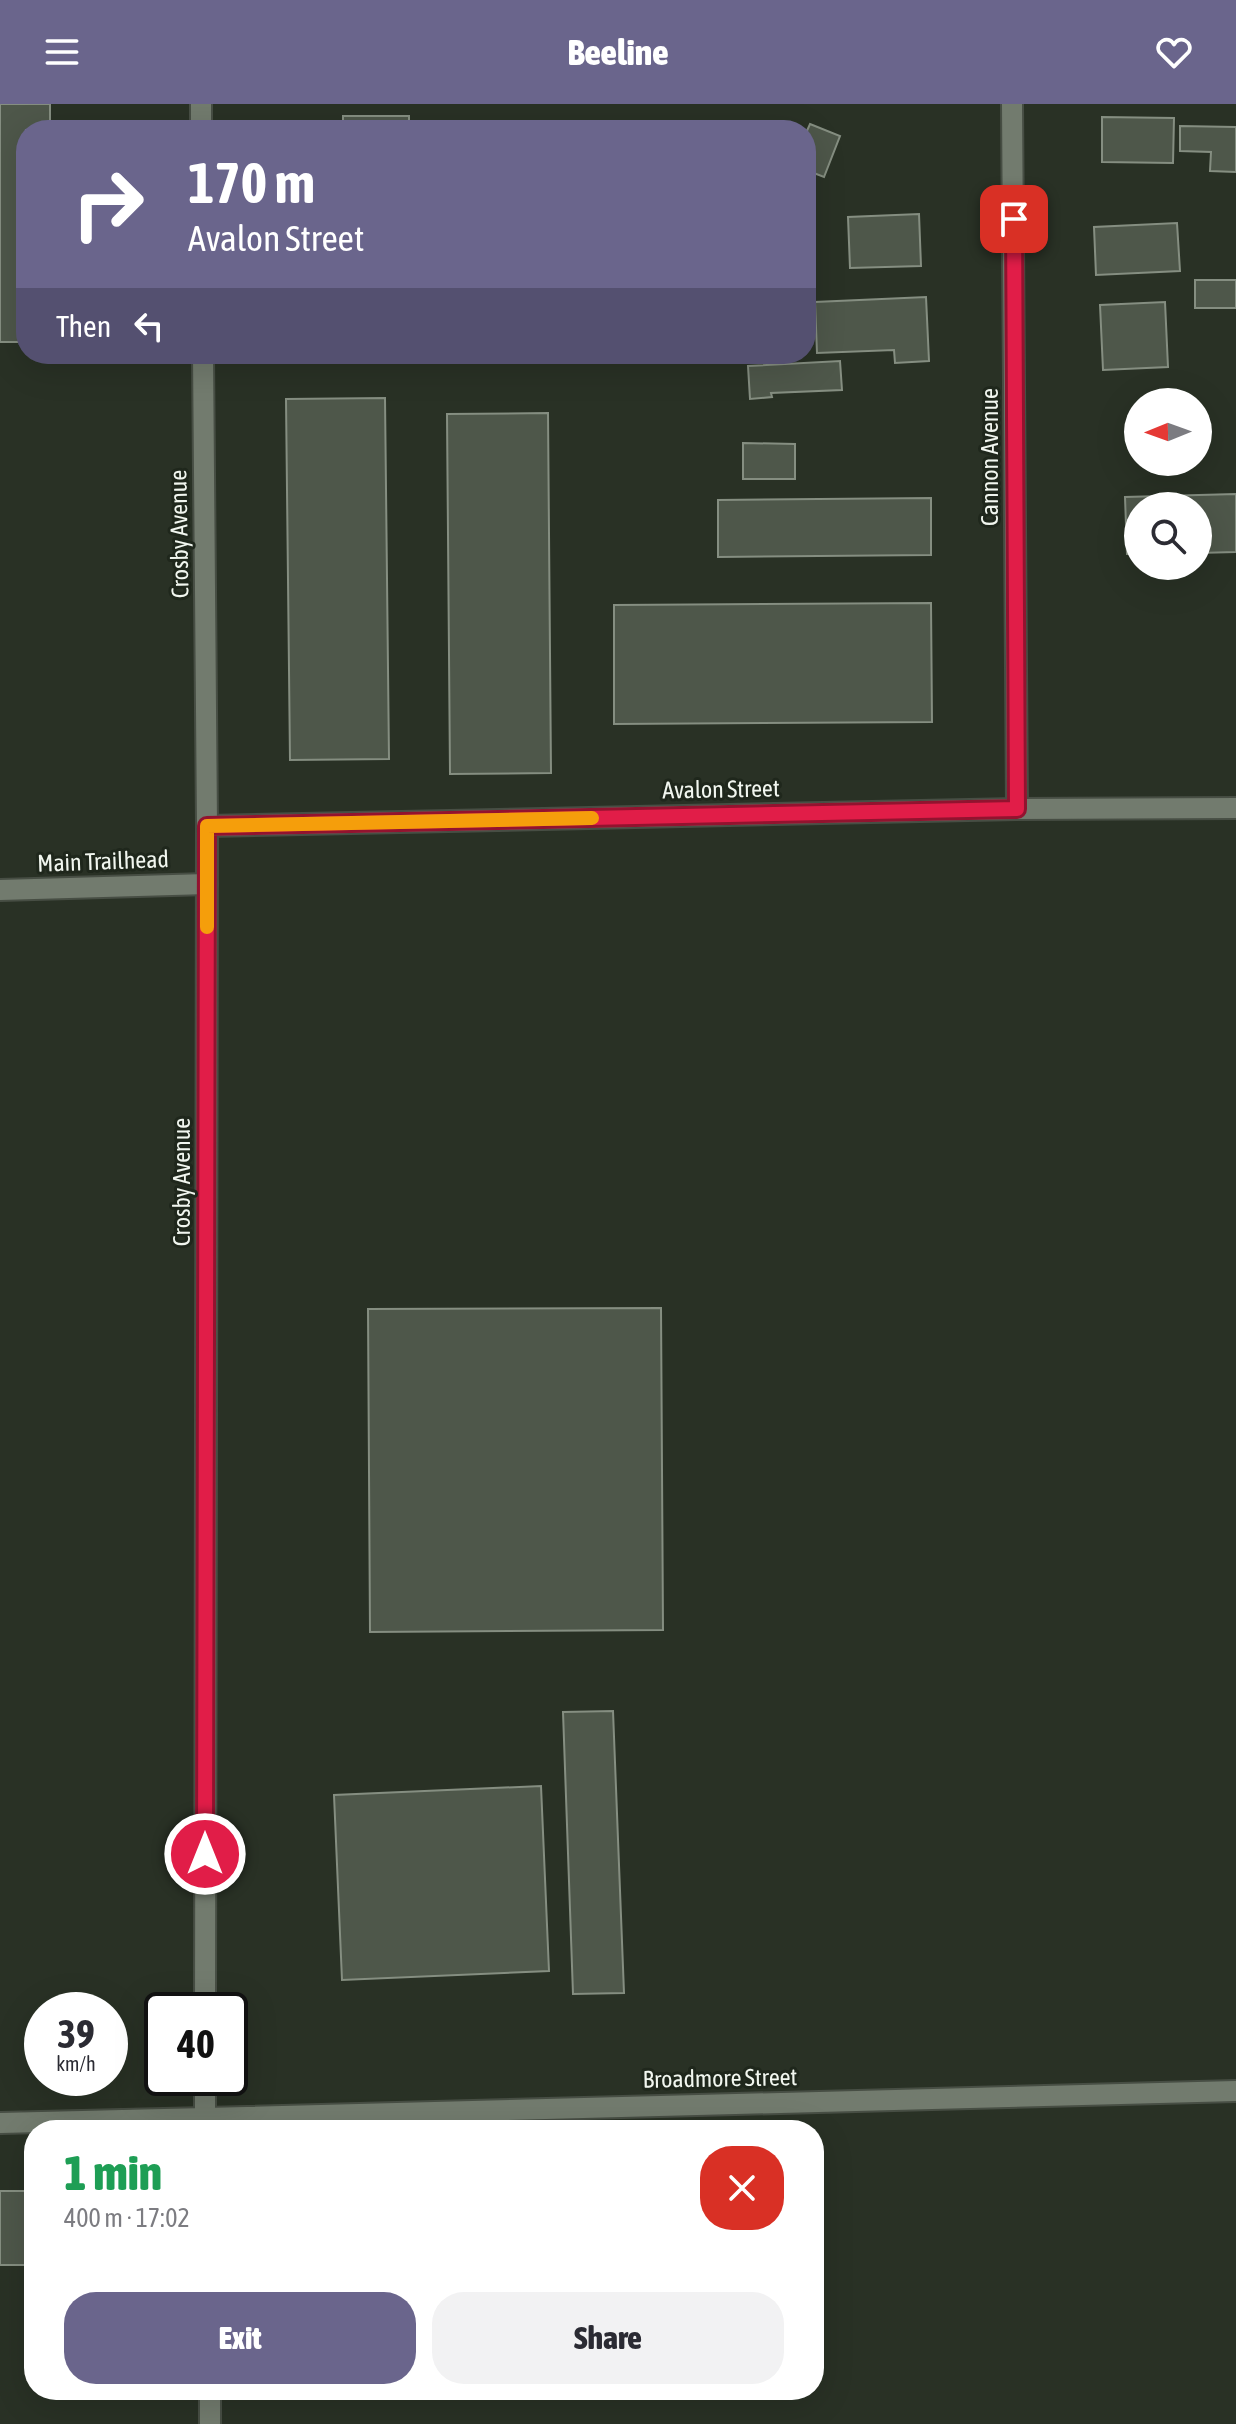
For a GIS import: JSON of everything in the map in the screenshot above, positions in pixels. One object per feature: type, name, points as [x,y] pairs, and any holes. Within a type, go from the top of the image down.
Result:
[{"type":"street","name":"Cannon Avenue","points":[[1012,104],[1017,809]]},
{"type":"street","name":"Crosby Avenue","points":[[203,364],[207,826],[205,1992]]},
{"type":"street","name":"Avalon Street","points":[[207,826],[1017,809],[1236,808]]},
{"type":"street","name":"Main Trailhead","points":[[0,890],[207,884]]},
{"type":"street","name":"Broadmore Street","points":[[330,2120],[1236,2091]]},
{"type":"street","points":[[205,2096],[205,2120]]},
{"type":"street","name":"Broadmore Street","points":[[0,2123],[24,2123]]},
{"type":"street","points":[[210,2400],[210,2424]]},
{"type":"building","points":[[0,104],[50,104],[50,120],[16,120],[16,342],[0,342]]},
{"type":"building","points":[[343,116],[409,116],[409,120],[343,120]]},
{"type":"building","points":[[1102,117],[1174,118],[1173,163],[1102,162]]},
{"type":"building","points":[[816,126],[840,136],[824,177],[816,174]]},
{"type":"building","points":[[1180,126],[1236,127],[1236,172],[1210,171],[1211,152],[1180,151]]},
{"type":"building","points":[[919,214],[921,266],[850,268],[848,217]]},
{"type":"building","points":[[1177,223],[1180,271],[1096,275],[1094,227]]},
{"type":"building","points":[[1195,280],[1236,280],[1236,308],[1195,308]]},
{"type":"building","points":[[926,297],[929,361],[895,363],[894,350],[817,353],[816,302]]},
{"type":"building","points":[[1165,302],[1168,367],[1103,370],[1100,305]]},
{"type":"building","points":[[840,361],[842,390],[771,393],[772,397],[750,399],[748,366]]},
{"type":"building","points":[[385,398],[389,759],[290,760],[286,399]]},
{"type":"building","points":[[548,413],[551,773],[450,774],[447,414]]},
{"type":"building","points":[[743,443],[795,444],[795,479],[743,479]]},
{"type":"building","points":[[1236,494],[1236,552],[1212,553],[1212,495]]},
{"type":"building","points":[[931,498],[931,555],[718,557],[718,500]]},
{"type":"building","points":[[931,603],[932,722],[614,724],[614,605]]},
{"type":"building","points":[[661,1308],[663,1630],[370,1632],[368,1309]]},
{"type":"building","points":[[613,1711],[624,1993],[573,1994],[563,1712]]},
{"type":"building","points":[[541,1786],[549,1971],[342,1980],[334,1795]]},
{"type":"building","points":[[0,2191],[24,2191],[24,2265],[0,2265]]},
{"type":"slow traffic","points":[[207,927],[207,826],[592,818]]},
{"type":"route","points":[[205,1854],[207,826],[1017,809],[1014,219]]}]
